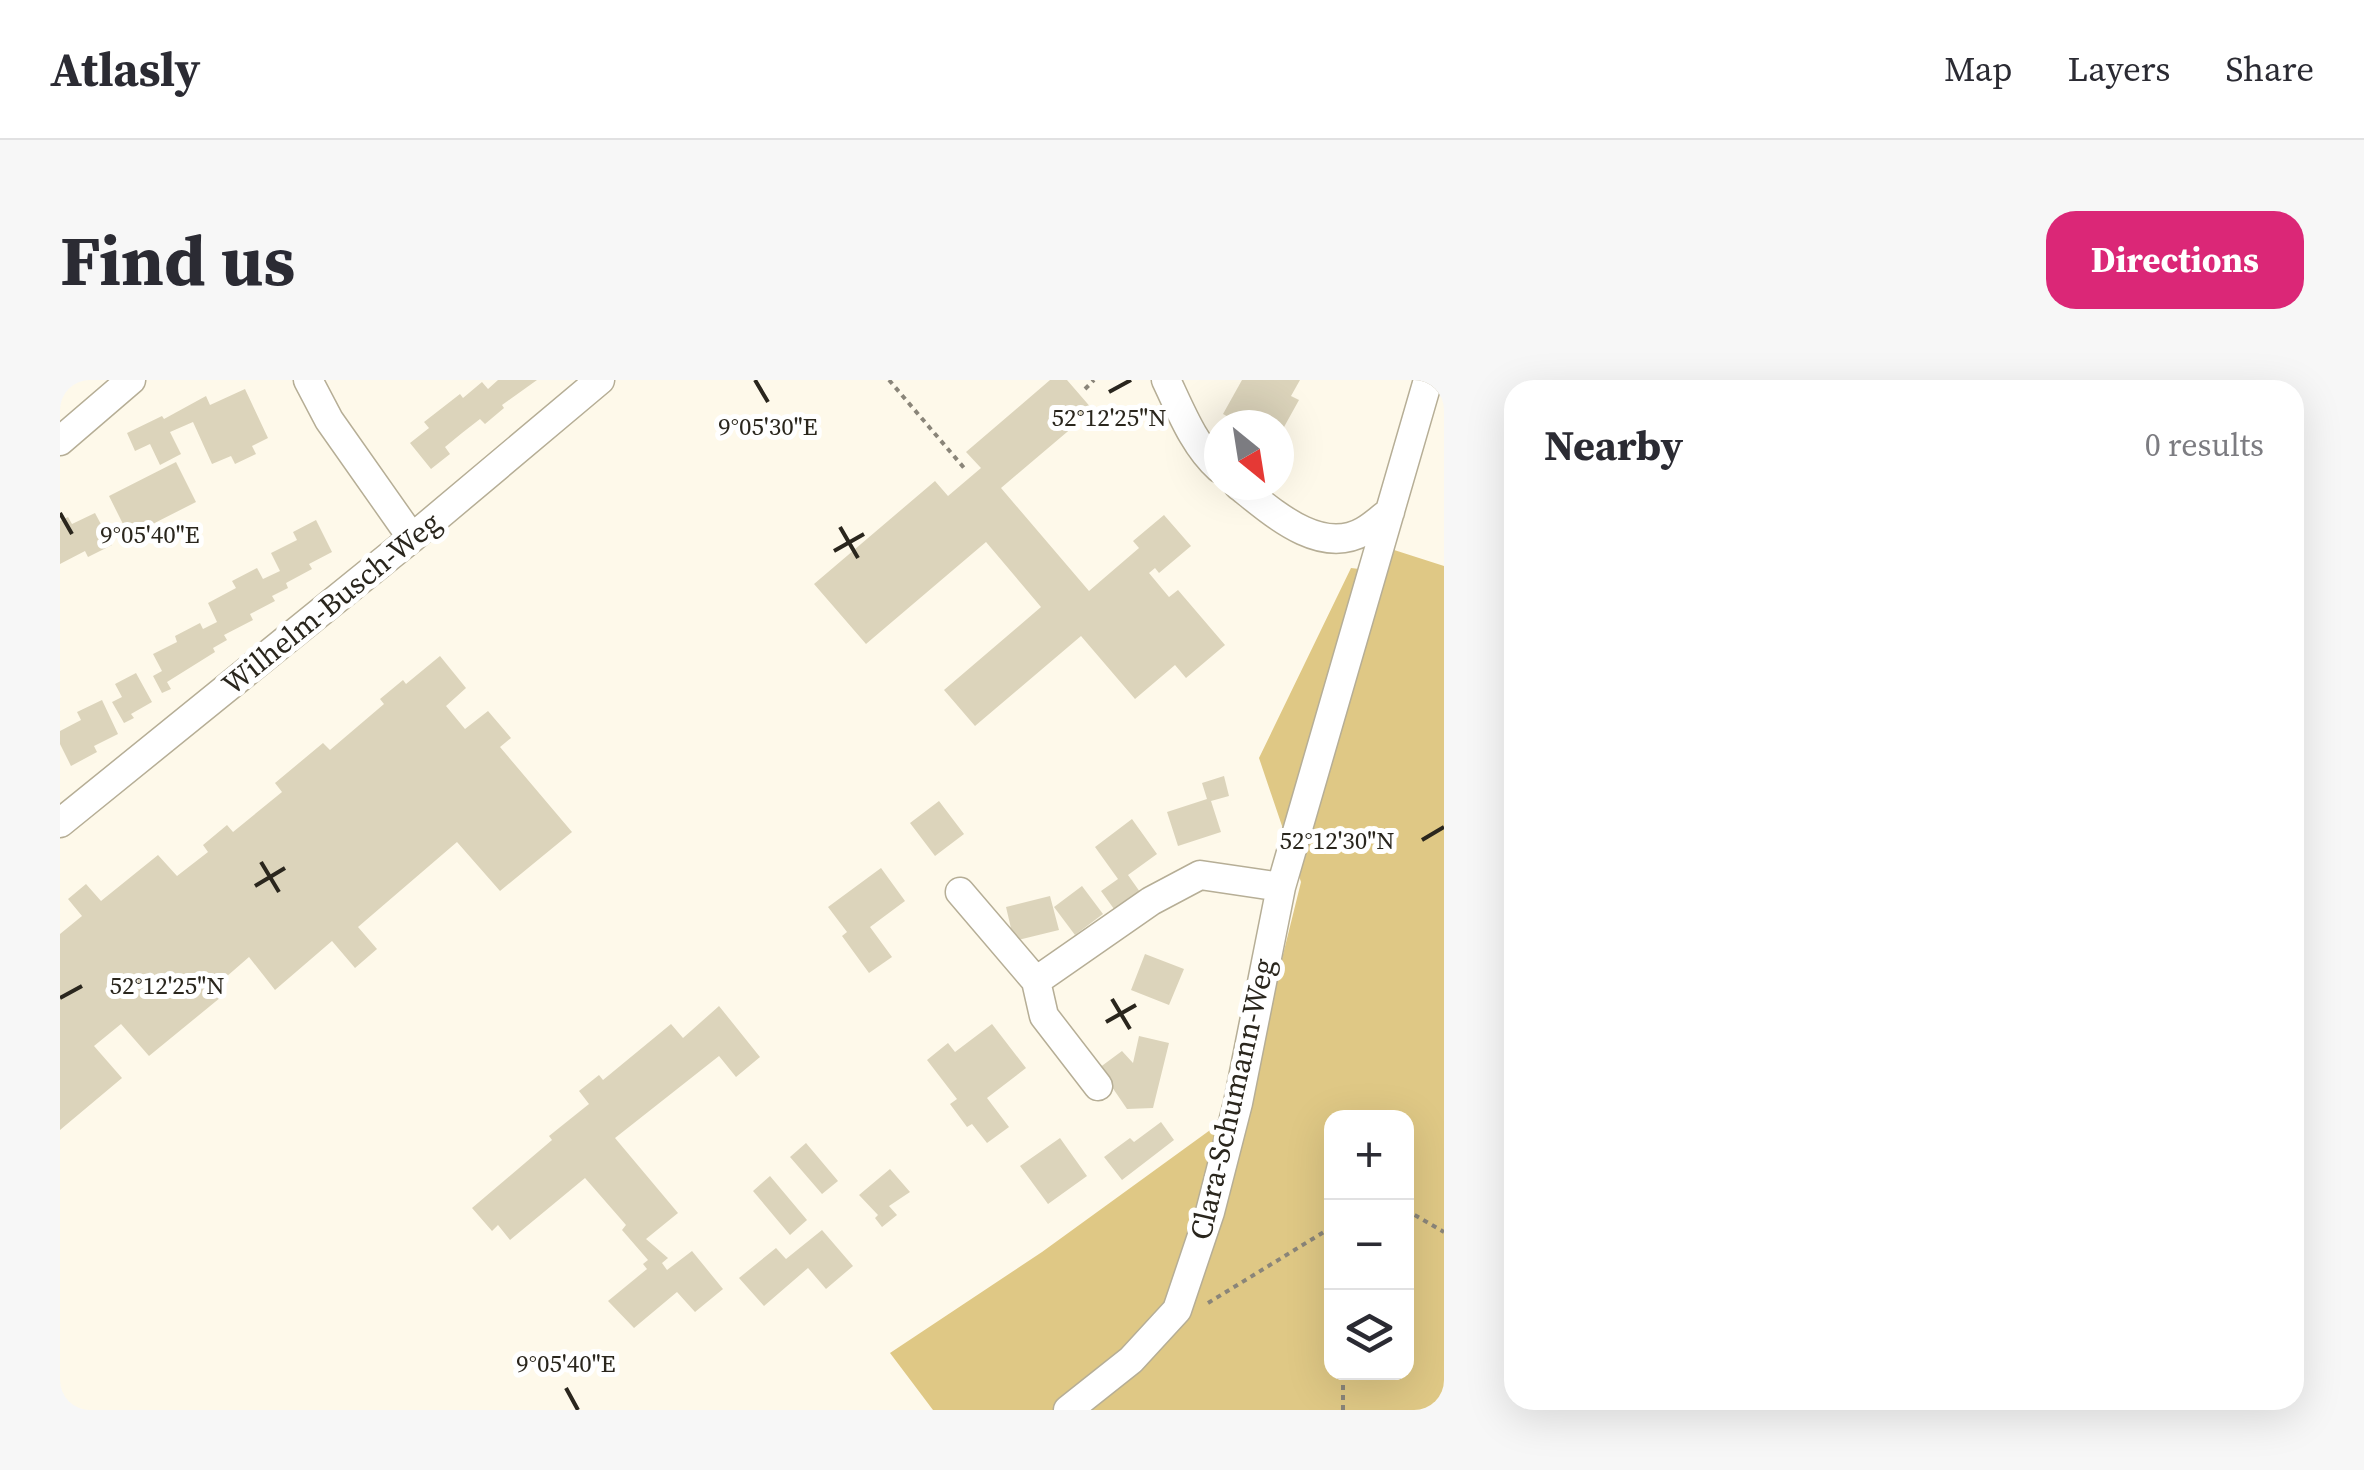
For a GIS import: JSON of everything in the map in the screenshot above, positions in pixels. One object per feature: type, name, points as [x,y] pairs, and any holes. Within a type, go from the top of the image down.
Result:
[{"type":"street","points":[[60,441],[130,380]]},
{"type":"street","points":[[308,380],[328,420],[412,538]]},
{"type":"street","name":"Wilhelm-Busch-Weg","points":[[60,824],[600,380]]},
{"type":"street","points":[[1166,380],[1204,446]]},
{"type":"street","name":"Clara-Schumann-Weg","points":[[1176,1310],[1210,1212],[1238,1103],[1281,886],[1428,380]]},
{"type":"street","points":[[1259,500],[1301,531],[1333,540],[1362,533],[1390,512]]},
{"type":"street","points":[[1036,981],[1152,901],[1200,875],[1281,886]]},
{"type":"street","points":[[960,892],[1036,981],[1044,1016],[1098,1086]]},
{"type":"street","points":[[1068,1410],[1131,1360],[1176,1310]]},
{"type":"path","points":[[889,380],[965,469]]},
{"type":"path","points":[[1084,389],[1094,380]]},
{"type":"path","points":[[1414,1215],[1444,1232]]},
{"type":"path","points":[[1176,1310],[1198,1309],[1324,1232]]},
{"type":"path","points":[[1343,1380],[1343,1410]]},
{"type":"shaded area","points":[[1391,549],[1444,566],[1444,1410],[933,1410],[890,1353],[1042,1252],[1246,1104],[1301,882],[1259,758],[1351,568],[1384,572]]},
{"type":"building","points":[[498,380],[537,380],[502,405],[504,408],[485,424],[480,419],[445,447],[450,454],[431,469],[410,443],[429,428],[424,422],[460,394],[463,398],[482,382],[488,389]]},
{"type":"building","points":[[1050,380],[1067,380],[1093,410],[1001,488],[1089,591],[1139,548],[1133,541],[1164,515],[1191,546],[1159,573],[1155,568],[1149,573],[1169,597],[1178,590],[1225,645],[1186,678],[1175,665],[1135,699],[1081,636],[975,726],[944,690],[1041,607],[986,542],[866,644],[814,584],[935,481],[948,496],[981,468],[966,452]]},
{"type":"building","points":[[1242,380],[1300,380],[1291,396],[1299,400],[1293,410],[1225,410]]},
{"type":"building","points":[[245,389],[268,438],[252,446],[256,454],[235,464],[231,456],[212,464],[193,422],[170,432],[181,454],[160,465],[150,444],[135,451],[127,433],[162,416],[164,419],[206,396],[210,405]]},
{"type":"building","points":[[176,462],[196,502],[129,536],[109,496]]},
{"type":"building","points":[[95,513],[112,545],[88,557],[85,551],[60,564],[60,521],[68,517],[72,524]]},
{"type":"building","points":[[316,520],[332,552],[286,583],[288,588],[272,596],[275,601],[250,614],[253,620],[224,635],[227,640],[213,648],[215,652],[167,682],[171,689],[162,693],[153,676],[162,671],[153,654],[177,642],[175,636],[200,623],[203,629],[217,622],[208,603],[236,588],[232,581],[257,568],[263,579],[280,571],[271,553],[297,540],[293,532]]},
{"type":"building","points":[[440,656],[466,688],[446,706],[465,729],[488,711],[511,738],[500,747],[572,832],[500,891],[457,842],[358,927],[377,949],[355,968],[332,941],[275,990],[249,957],[218,984],[226,993],[149,1056],[121,1024],[94,1046],[122,1078],[60,1130],[60,934],[82,916],[68,899],[86,884],[101,901],[158,855],[177,876],[208,852],[203,845],[227,825],[233,832],[282,792],[275,783],[323,743],[330,750],[384,704],[380,699]]},
{"type":"building","points":[[136,673],[152,702],[124,723],[112,702],[122,697],[115,684]]},
{"type":"building","points":[[102,700],[118,734],[94,746],[97,752],[71,766],[60,744],[60,731],[81,720],[77,712]]},
{"type":"building","points":[[1224,776],[1229,796],[1211,801],[1221,832],[1178,846],[1167,812],[1207,799],[1202,783]]},
{"type":"building","points":[[939,801],[964,834],[935,856],[910,823]]},
{"type":"building","points":[[1132,819],[1157,854],[1128,875],[1140,892],[1114,909],[1101,891],[1118,879],[1095,847]]},
{"type":"building","points":[[881,868],[905,901],[870,927],[892,957],[869,973],[842,936],[847,932],[828,907]]},
{"type":"building","points":[[1082,886],[1103,914],[1075,935],[1054,907]]},
{"type":"building","points":[[1050,896],[1059,930],[1014,941],[1006,907]]},
{"type":"building","points":[[1145,954],[1184,969],[1169,1005],[1131,990]]},
{"type":"building","points":[[719,1006],[760,1057],[736,1077],[719,1056],[615,1138],[678,1213],[646,1239],[668,1258],[662,1263],[667,1270],[692,1251],[723,1289],[695,1312],[677,1292],[634,1328],[608,1301],[647,1269],[643,1264],[648,1260],[622,1230],[626,1225],[585,1178],[510,1240],[498,1225],[492,1231],[472,1208],[589,1104],[579,1091],[599,1075],[603,1080],[671,1024],[683,1038]]},
{"type":"building","points":[[992,1024],[1026,1068],[987,1098],[1009,1127],[987,1143],[972,1124],[967,1127],[950,1104],[957,1099],[927,1060],[948,1043],[955,1052]]},
{"type":"building","points":[[1139,1036],[1169,1043],[1153,1108],[1127,1109],[1099,1068],[1122,1051],[1133,1063]]},
{"type":"building","points":[[1161,1122],[1174,1140],[1122,1180],[1104,1157]]},
{"type":"building","points":[[1060,1138],[1087,1176],[1048,1204],[1020,1166]]},
{"type":"building","points":[[806,1143],[838,1181],[822,1194],[790,1157]]},
{"type":"building","points":[[890,1169],[910,1192],[889,1206],[897,1215],[882,1227],[875,1218],[878,1215],[859,1195]]},
{"type":"building","points":[[770,1176],[807,1220],[790,1235],[753,1191]]},
{"type":"building","points":[[822,1230],[853,1266],[826,1289],[808,1268],[764,1306],[739,1278],[776,1248],[786,1259]]}]
